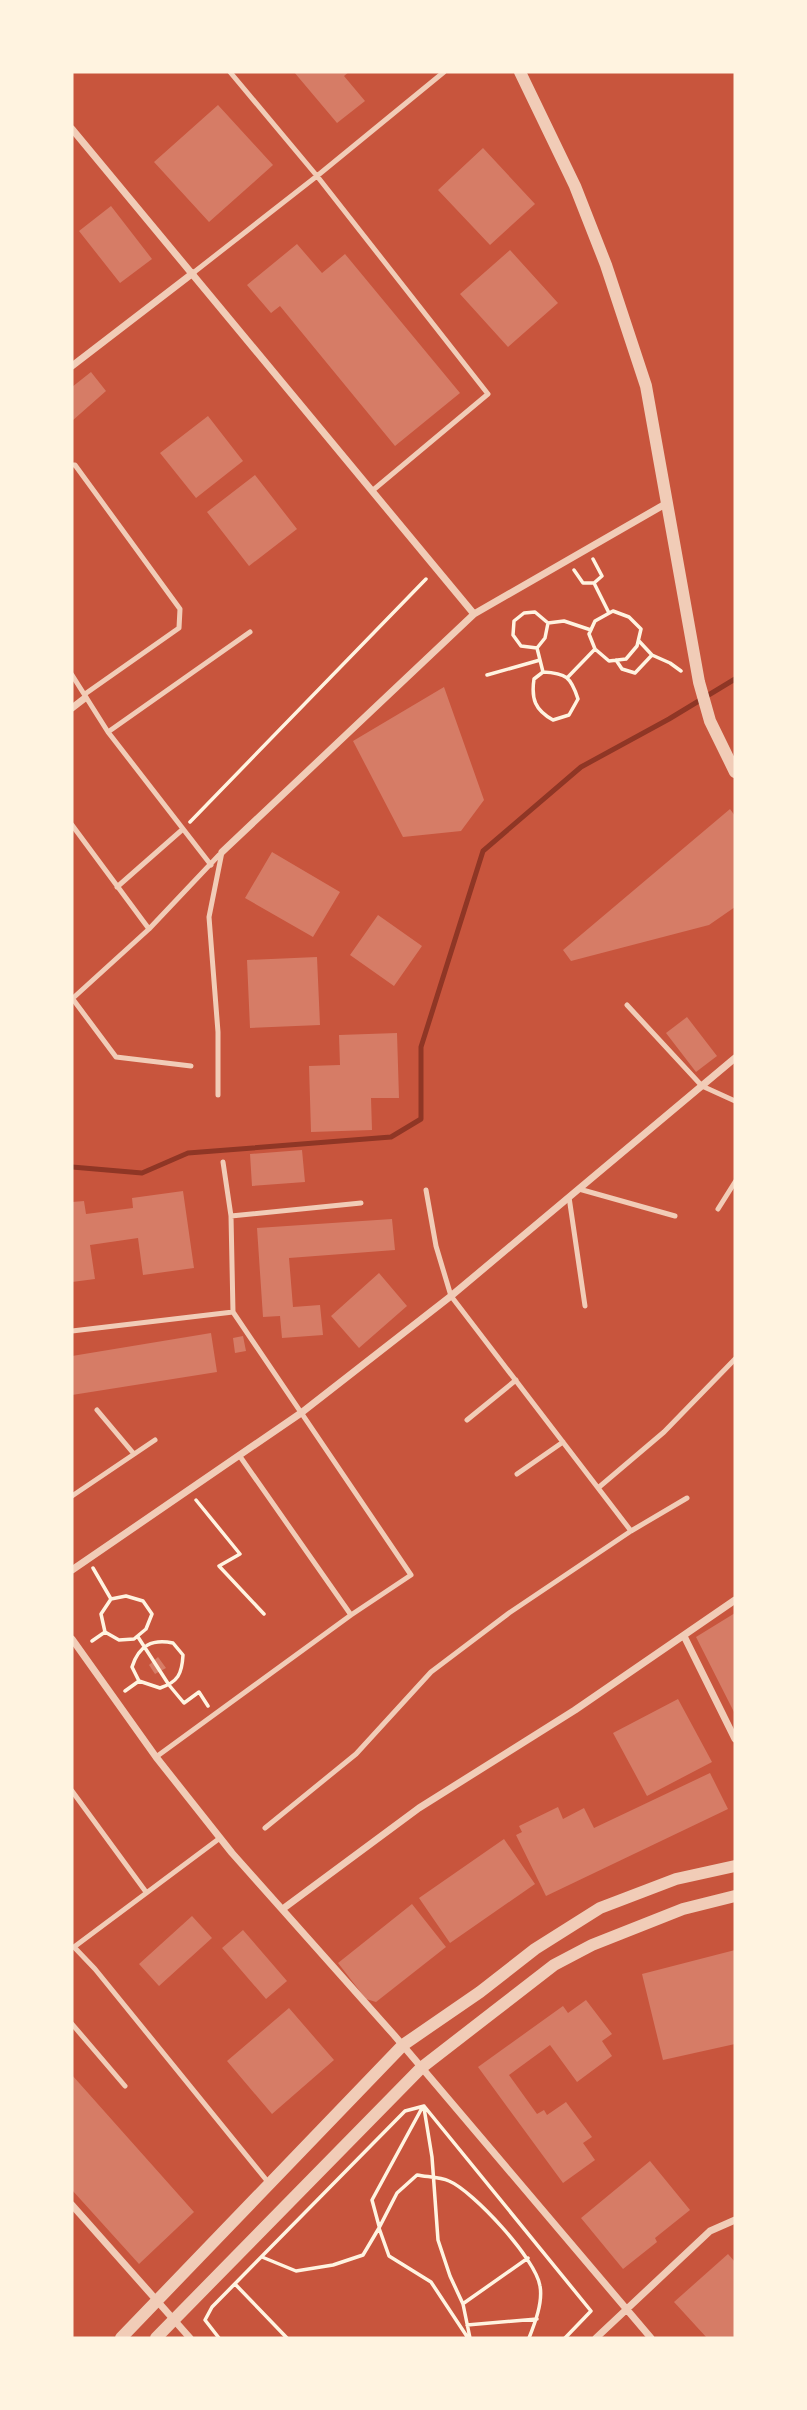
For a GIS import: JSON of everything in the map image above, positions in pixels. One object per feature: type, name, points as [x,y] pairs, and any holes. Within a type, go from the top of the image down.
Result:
[{"type":"street","points":[[520,72],[575,186],[606,265],[646,387],[699,682],[710,721],[735,772]]},
{"type":"street","points":[[72,129],[474,614]]},
{"type":"street","points":[[72,366],[193,273]]},
{"type":"street","points":[[222,852],[474,614],[667,503]]},
{"type":"street","points":[[72,708],[85,696]]},
{"type":"street","points":[[72,1570],[301,1413],[452,1296],[735,1058]]},
{"type":"street","points":[[284,1908],[419,1808],[575,1710],[735,1600]]},
{"type":"street","points":[[684,1636],[735,1739]]},
{"type":"street","points":[[72,1639],[156,1757],[220,1838],[403,2045],[651,2338]]},
{"type":"street","points":[[121,2338],[403,2045],[480,1992],[535,1949],[600,1908],[676,1879],[735,1866]]},
{"type":"street","points":[[156,2338],[421,2068],[555,1965],[622,1932],[683,1909],[735,1896]]},
{"type":"street","points":[[72,2205],[190,2338]]},
{"type":"street","points":[[596,2338],[710,2231],[735,2220]]},
{"type":"lane","points":[[230,72],[317,176],[488,394],[372,491]]},
{"type":"lane","points":[[193,273],[444,72]]},
{"type":"lane","points":[[72,465],[75,465],[180,608],[179,628],[85,696]]},
{"type":"lane","points":[[108,732],[250,632]]},
{"type":"lane","points":[[72,675],[108,732],[211,865]]},
{"type":"lane","points":[[72,825],[149,929]]},
{"type":"lane","points":[[117,887],[183,829]]},
{"type":"lane","points":[[191,1066],[116,1057],[72,999],[149,929],[222,852]]},
{"type":"lane","points":[[218,1095],[218,1032],[209,917],[222,852]]},
{"type":"lane","points":[[627,1005],[702,1086],[735,1101]]},
{"type":"lane","points":[[156,1757],[411,1574],[233,1312],[231,1216],[223,1162]]},
{"type":"lane","points":[[718,1209],[735,1182]]},
{"type":"lane","points":[[579,1189],[675,1216]]},
{"type":"lane","points":[[426,1190],[436,1246],[452,1296],[631,1531]]},
{"type":"lane","points":[[569,1197],[584,1306]]},
{"type":"lane","points":[[231,1216],[361,1203]]},
{"type":"lane","points":[[72,1331],[233,1312]]},
{"type":"lane","points":[[598,1488],[664,1432],[735,1359]]},
{"type":"lane","points":[[467,1420],[516,1380]]},
{"type":"lane","points":[[97,1410],[134,1454]]},
{"type":"lane","points":[[72,1496],[155,1440]]},
{"type":"lane","points":[[517,1474],[563,1442]]},
{"type":"lane","points":[[240,1455],[351,1615]]},
{"type":"lane","points":[[265,1828],[356,1754],[431,1672],[509,1613],[631,1531],[687,1498]]},
{"type":"lane","points":[[72,1791],[146,1892]]},
{"type":"lane","points":[[220,1838],[73,1947],[95,1969],[270,2183]]},
{"type":"lane","points":[[72,2024],[125,2086]]},
{"type":"path","points":[[573,568],[583,583],[594,583],[602,576],[592,557]]},
{"type":"path","points":[[183,829],[426,579]]},
{"type":"path","points":[[594,583],[609,613]]},
{"type":"path","points":[[522,605],[524,612]]},
{"type":"path","points":[[613,611],[629,617],[641,629],[637,646],[626,659],[608,661],[595,649],[589,634],[595,621],[609,613],[613,611]]},
{"type":"path","points":[[537,648],[521,646],[513,635],[514,621],[524,612],[535,612],[548,622],[564,621],[591,630]]},
{"type":"path","points":[[537,648],[545,638],[548,622]]},
{"type":"path","points":[[638,641],[652,655],[687,675]]},
{"type":"path","points":[[537,648],[543,672]]},
{"type":"path","points":[[567,678],[595,649]]},
{"type":"path","points":[[616,660],[622,669],[635,673],[652,655]]},
{"type":"path","points":[[486,675],[540,660]]},
{"type":"path","points":[[543,672],[561,673],[573,684],[578,699],[569,715],[553,720],[539,712],[531,695],[534,679],[543,672]]},
{"type":"path","points":[[188,1491],[240,1554],[219,1566],[264,1614]]},
{"type":"path","points":[[92,1566],[111,1599]]},
{"type":"path","points":[[126,1596],[143,1601],[152,1614],[146,1629],[134,1639],[119,1640],[105,1632],[101,1614],[111,1599],[126,1596]]},
{"type":"path","points":[[92,1641],[105,1632]]},
{"type":"path","points":[[138,1637],[184,1703],[199,1692],[209,1707]]},
{"type":"path","points":[[157,1640],[173,1643],[183,1655],[182,1671],[174,1683],[160,1689],[139,1681],[132,1667],[136,1656],[144,1647],[157,1640]]},
{"type":"path","points":[[125,1691],[139,1681]]},
{"type":"path","points":[[424,2106],[372,2200],[389,2256],[431,2282],[469,2338]]},
{"type":"path","points":[[219,2338],[205,2320],[212,2307],[405,2111],[424,2106]]},
{"type":"path","points":[[424,2106],[432,2157],[438,2240],[463,2304],[469,2338]]},
{"type":"path","points":[[424,2106],[591,2311],[565,2338]]},
{"type":"path","points":[[262,2257],[296,2271],[333,2265],[363,2255],[397,2193],[417,2175],[448,2180],[464,2190],[528,2258],[540,2286],[537,2319],[529,2338]]},
{"type":"path","points":[[463,2304],[528,2258]]},
{"type":"path","points":[[235,2284],[287,2338]]},
{"type":"path","points":[[467,2325],[537,2319]]},
{"type":"building","points":[[294,72],[349,72],[344,76],[365,101],[337,123]]},
{"type":"building","points":[[218,105],[273,165],[209,222],[154,162]]},
{"type":"building","points":[[483,148],[535,204],[490,245],[438,190]]},
{"type":"building","points":[[111,206],[152,259],[120,283],[79,231]]},
{"type":"building","points":[[297,244],[322,273],[345,254],[460,393],[395,446],[280,306],[271,313],[247,285]]},
{"type":"building","points":[[510,250],[558,303],[508,347],[460,294]]},
{"type":"building","points":[[91,372],[106,391],[72,421],[72,387]]},
{"type":"building","points":[[208,416],[243,461],[196,498],[160,453]]},
{"type":"building","points":[[255,475],[297,529],[249,566],[207,512]]},
{"type":"building","points":[[444,687],[484,800],[461,831],[403,837],[353,741]]},
{"type":"building","points":[[730,809],[735,816],[735,907],[709,925],[571,961],[563,950]]},
{"type":"building","points":[[272,852],[340,892],[313,937],[245,898]]},
{"type":"building","points":[[378,915],[422,946],[394,986],[350,955]]},
{"type":"building","points":[[317,957],[320,1025],[250,1028],[247,960]]},
{"type":"building","points":[[687,1017],[717,1056],[696,1072],[666,1033]]},
{"type":"building","points":[[397,1033],[399,1098],[371,1098],[372,1130],[311,1132],[309,1066],[340,1065],[339,1035]]},
{"type":"building","points":[[302,1150],[305,1182],[252,1186],[250,1154]]},
{"type":"building","points":[[183,1191],[194,1268],[143,1275],[138,1238],[90,1245],[95,1279],[72,1282],[72,1202],[84,1201],[86,1214],[133,1208],[132,1198]]},
{"type":"building","points":[[392,1219],[395,1250],[289,1258],[293,1307],[320,1305],[323,1335],[282,1338],[280,1316],[263,1317],[257,1228]]},
{"type":"building","points":[[379,1273],[407,1306],[359,1348],[331,1316]]},
{"type":"building","points":[[211,1333],[217,1372],[72,1395],[72,1356]]},
{"type":"building","points":[[243,1336],[246,1351],[235,1353],[233,1338]]},
{"type":"building","points":[[735,1613],[735,1714],[696,1637]]},
{"type":"building","points":[[158,1657],[166,1668],[155,1674],[149,1665]]},
{"type":"building","points":[[678,1699],[712,1762],[647,1796],[613,1733]]},
{"type":"building","points":[[710,1773],[728,1809],[546,1896],[516,1835],[522,1832],[519,1826],[558,1807],[563,1819],[584,1808],[594,1828]]},
{"type":"building","points":[[504,1839],[535,1884],[450,1943],[419,1898]]},
{"type":"building","points":[[412,1904],[446,1947],[376,2002],[366,1999],[338,1963]]},
{"type":"building","points":[[192,1916],[212,1938],[159,1986],[139,1964]]},
{"type":"building","points":[[243,1930],[287,1981],[266,1999],[222,1948]]},
{"type":"building","points":[[735,1950],[735,2044],[663,2060],[642,1974]]},
{"type":"building","points":[[586,2000],[612,2034],[602,2041],[612,2056],[577,2082],[550,2045],[509,2075],[537,2114],[544,2110],[547,2115],[566,2102],[592,2137],[583,2143],[595,2160],[563,2183],[478,2067],[563,2006],[568,2013]]},
{"type":"building","points":[[289,2008],[334,2060],[272,2114],[227,2061]]},
{"type":"building","points":[[72,2075],[194,2212],[139,2264],[72,2190]]},
{"type":"building","points":[[650,2161],[690,2210],[655,2238],[657,2242],[623,2269],[581,2218]]},
{"type":"building","points":[[728,2254],[735,2262],[735,2338],[707,2338],[674,2302]]},
{"type":"waterway","points":[[72,1167],[142,1173],[188,1153],[391,1137],[421,1119],[421,1047],[483,851],[581,767],[735,679]]}]
